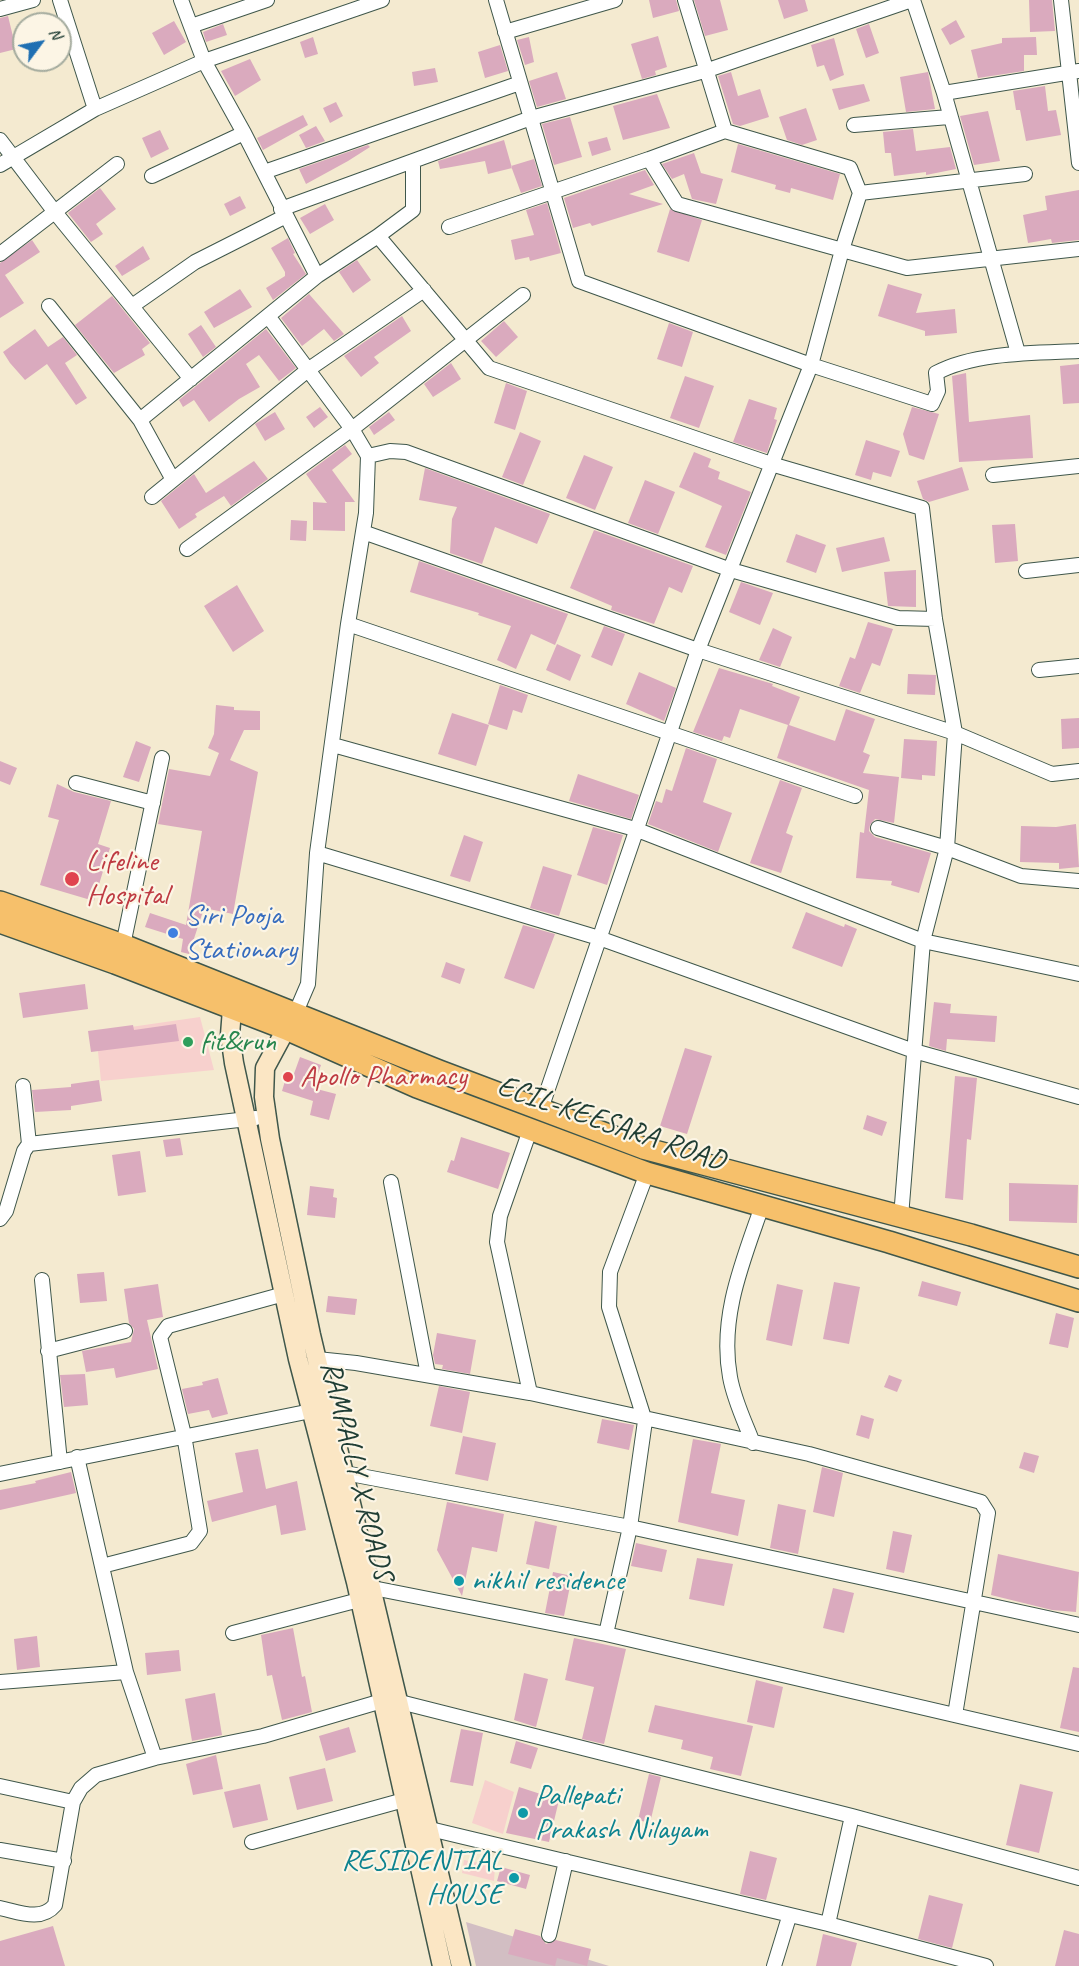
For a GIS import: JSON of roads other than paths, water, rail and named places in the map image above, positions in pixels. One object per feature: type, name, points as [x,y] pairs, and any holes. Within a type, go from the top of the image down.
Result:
[{"type":"main road","name":"ECIL-KEESARA ROAD","points":[[0,902],[123,945],[232,999]]},
{"type":"main road","name":"ECIL-KEESARA ROAD","points":[[0,922],[115,963],[232,999],[642,1148],[901,1216],[1079,1267]]},
{"type":"main road","name":"RAMPALLY X ROADS","points":[[232,999],[230,1035],[284,1294],[311,1411],[366,1594]]},
{"type":"main road","name":"ECIL-KEESARA ROAD","points":[[291,1021],[417,1087],[647,1173],[1079,1301]]},
{"type":"main road","name":"RAMPALLY X ROADS","points":[[291,1021],[265,1068],[267,1117],[317,1359],[345,1473],[366,1594],[391,1702],[430,1829],[461,1966]]},
{"type":"main road","name":"RAMPALLY X ROADS","points":[[391,1702],[404,1800],[442,1966]]},
{"type":"street","points":[[0,9],[33,0]]},
{"type":"street","points":[[60,0],[95,109]]},
{"type":"street","points":[[181,0],[204,61],[244,133],[317,276]]},
{"type":"street","points":[[191,27],[267,0]]},
{"type":"street","points":[[5,161],[95,109],[204,61],[382,0]]},
{"type":"street","points":[[496,0],[579,281],[811,365],[932,404],[938,391],[936,373],[960,361],[1018,353],[1079,351]]},
{"type":"street","points":[[505,32],[615,0]]},
{"type":"street","points":[[685,0],[725,130]]},
{"type":"street","points":[[132,306],[195,262],[284,212],[413,161],[531,118],[708,70],[912,0],[944,93],[1018,353]]},
{"type":"street","points":[[1061,0],[1074,71],[1079,163]]},
{"type":"street","points":[[944,93],[1074,71]]},
{"type":"street","points":[[264,172],[520,83]]},
{"type":"street","points":[[854,125],[949,117]]},
{"type":"street","points":[[448,227],[649,159],[725,130],[850,168],[860,193],[811,365],[698,650],[635,829],[541,1110]]},
{"type":"street","points":[[152,176],[244,133]]},
{"type":"street","points":[[0,140],[5,161],[54,211],[191,379]]},
{"type":"street","points":[[649,159],[677,204],[907,268],[1079,249]]},
{"type":"street","points":[[140,420],[317,276],[413,210],[413,161]]},
{"type":"street","points":[[0,254],[117,164]]},
{"type":"street","points":[[860,193],[1025,174]]},
{"type":"street","points":[[378,236],[489,368],[771,464],[922,508],[935,619],[955,733],[947,848],[923,940],[901,1216]]},
{"type":"street","points":[[152,497],[309,369],[424,290]]},
{"type":"street","points":[[188,549],[352,429],[523,295]]},
{"type":"street","points":[[49,306],[140,420],[173,480]]},
{"type":"street","points":[[268,316],[352,429],[368,456],[363,532],[317,853],[308,984],[291,1021]]},
{"type":"street","points":[[368,456],[390,451],[406,452],[731,570],[898,618],[935,619]]},
{"type":"street","points":[[993,475],[1079,466]]},
{"type":"street","points":[[363,532],[698,650],[955,733],[1052,774],[1079,771]]},
{"type":"street","points":[[1026,571],[1079,565]]},
{"type":"street","points":[[348,624],[855,796]]},
{"type":"street","points":[[1039,670],[1079,666]]},
{"type":"street","points":[[333,744],[635,829],[923,940],[1079,974]]},
{"type":"street","points":[[123,945],[162,758]]},
{"type":"street","points":[[76,783],[153,803]]},
{"type":"street","points":[[878,828],[947,848],[1021,876],[1079,880]]},
{"type":"street","points":[[317,853],[599,938],[914,1051],[1079,1097]]},
{"type":"street","points":[[0,1219],[6,1211],[24,1151],[29,1144],[23,1086]]},
{"type":"street","points":[[29,1144],[267,1117]]},
{"type":"street","points":[[530,1130],[500,1216],[497,1242],[530,1393]]},
{"type":"street","points":[[606,1634],[630,1527],[645,1420],[609,1307],[610,1272],[647,1173]]},
{"type":"street","points":[[391,1182],[428,1375]]},
{"type":"street","points":[[753,1443],[730,1378],[729,1326],[734,1286],[762,1206]]},
{"type":"street","points":[[42,1280],[60,1462]]},
{"type":"street","points":[[102,1566],[191,1544],[200,1531],[184,1435],[160,1337],[168,1326],[284,1294]]},
{"type":"street","points":[[48,1351],[126,1331]]},
{"type":"street","points":[[317,1359],[530,1393],[645,1420],[809,1454],[981,1502],[988,1513],[955,1715]]},
{"type":"street","points":[[0,1474],[311,1411]]},
{"type":"street","points":[[77,1457],[126,1672],[155,1758]]},
{"type":"street","points":[[345,1473],[630,1527],[1079,1625]]},
{"type":"street","points":[[233,1633],[366,1594],[606,1634],[1079,1744]]},
{"type":"street","points":[[0,1682],[126,1672]]},
{"type":"street","points":[[0,1908],[37,1915],[51,1910],[55,1905],[73,1802],[81,1788],[96,1775],[155,1758],[263,1736],[391,1702],[852,1816],[1079,1878]]},
{"type":"street","points":[[0,1786],[73,1802]]},
{"type":"street","points":[[252,1842],[404,1800]]},
{"type":"street","points":[[828,1924],[852,1816]]},
{"type":"street","points":[[430,1829],[789,1917],[828,1924],[963,1963],[986,1966]]},
{"type":"street","points":[[0,1850],[64,1861]]},
{"type":"street","points":[[549,1935],[566,1861]]},
{"type":"street","points":[[774,1966],[789,1917]]},
{"type":"place","name":"Lifeline Hospital","points":[[72,879]]},
{"type":"place","name":"Siri Pooja Stationary","points":[[173,933]]},
{"type":"place","name":"fit&run","points":[[188,1042]]},
{"type":"place","name":"Apollo Pharmacy","points":[[288,1077]]},
{"type":"place","name":"nikhil residence","points":[[459,1581]]},
{"type":"place","name":"Pallepati Prakash Nilayam","points":[[523,1813]]},
{"type":"place","name":"RESIDENTIAL HOUSE","points":[[514,1878]]}]
